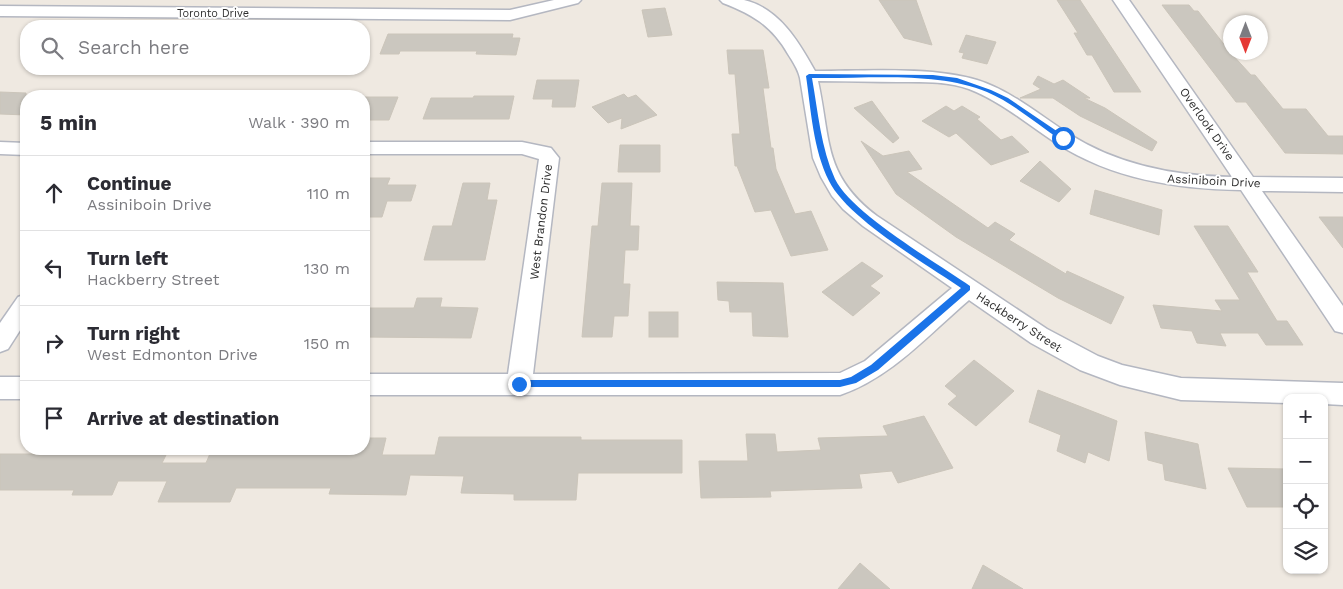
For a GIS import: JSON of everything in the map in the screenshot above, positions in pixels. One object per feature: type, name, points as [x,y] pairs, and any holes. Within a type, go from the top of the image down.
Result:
[{"type":"street","points":[[192,13],[202,0]]},
{"type":"street","name":"Toronto Drive","points":[[0,11],[192,13],[320,7],[510,15],[573,0]]},
{"type":"street","name":"Overlook Drive","points":[[1121,0],[1343,324]]},
{"type":"street","name":"Hackberry Street","points":[[740,2],[763,14],[781,29],[809,76],[823,156],[832,181],[839,192],[870,221],[967,288],[1064,350],[1089,363],[1143,382],[1209,392],[1343,394]]},
{"type":"street","name":"Assiniboin Drive","points":[[809,76],[933,77],[954,80],[989,91],[1006,99],[1078,148],[1114,164],[1159,178],[1248,184],[1343,185]]},
{"type":"street","points":[[0,148],[20,149]]},
{"type":"street","name":"West Brandon Drive","points":[[370,148],[522,148],[544,152],[549,158],[519,384]]},
{"type":"street","points":[[370,385],[840,384],[853,380],[874,368],[967,288]]},
{"type":"street","points":[[0,342],[20,312]]},
{"type":"street","points":[[0,388],[20,388]]},
{"type":"building","points":[[879,0],[916,0],[932,45],[904,38]]},
{"type":"building","points":[[1057,0],[1080,0],[1141,92],[1114,92],[1092,55],[1087,55],[1074,33],[1078,33]]},
{"type":"building","points":[[1162,5],[1189,5],[1194,11],[1198,11],[1223,43],[1223,60],[1237,60],[1251,75],[1255,75],[1283,109],[1306,109],[1328,136],[1343,136],[1343,154],[1285,153],[1246,102],[1236,102]]},
{"type":"building","points":[[665,8],[672,35],[648,37],[642,10]]},
{"type":"building","points":[[388,34],[513,34],[512,38],[520,38],[516,55],[476,54],[477,51],[400,51],[399,54],[380,54]]},
{"type":"building","points":[[966,35],[996,42],[987,64],[962,58],[964,53],[959,52]]},
{"type":"building","points":[[727,50],[763,50],[769,88],[763,88],[771,148],[773,148],[776,169],[795,214],[811,211],[828,250],[791,256],[771,210],[755,212],[737,166],[735,166],[732,134],[740,134],[735,74],[729,74]]},
{"type":"building","points":[[1038,76],[1054,84],[1063,80],[1090,98],[1084,98],[1105,108],[1157,142],[1152,151],[1080,116],[1053,98],[1020,98],[1041,89],[1033,84]]},
{"type":"building","points":[[537,80],[579,80],[575,107],[552,107],[553,99],[533,99]]},
{"type":"building","points":[[0,92],[20,93],[20,115],[0,114]]},
{"type":"building","points":[[624,94],[628,98],[636,95],[657,115],[621,129],[622,118],[608,123],[592,107]]},
{"type":"building","points":[[474,96],[514,96],[509,119],[423,119],[431,98],[473,98]]},
{"type":"building","points":[[370,97],[398,97],[389,120],[370,120]]},
{"type":"building","points":[[872,101],[899,138],[893,143],[854,108]]},
{"type":"building","points":[[946,106],[954,111],[962,106],[980,117],[977,119],[1001,140],[1012,136],[1029,152],[991,165],[956,133],[949,137],[922,121]]},
{"type":"building","points":[[861,141],[883,156],[909,151],[922,169],[907,172],[988,228],[995,222],[1015,234],[1009,240],[1066,274],[1067,271],[1124,297],[1111,324],[1058,298],[956,237],[896,194]]},
{"type":"building","points":[[620,145],[660,145],[660,172],[618,172]]},
{"type":"building","points":[[1040,161],[1071,189],[1059,202],[1020,181]]},
{"type":"building","points":[[370,178],[390,178],[387,185],[416,185],[411,201],[387,201],[382,217],[370,217]]},
{"type":"building","points":[[463,183],[490,183],[487,200],[497,200],[485,260],[424,260],[433,226],[452,226]]},
{"type":"building","points":[[602,183],[632,183],[630,226],[639,226],[638,250],[625,250],[623,284],[630,284],[628,316],[614,316],[612,337],[582,337],[592,226],[598,226]]},
{"type":"building","points":[[1095,190],[1162,210],[1159,235],[1090,214]]},
{"type":"building","points":[[1319,217],[1343,217],[1343,248]]},
{"type":"building","points":[[1194,226],[1228,226],[1258,272],[1247,272],[1277,321],[1287,321],[1303,345],[1266,345],[1258,333],[1220,333],[1226,346],[1197,343],[1192,331],[1161,328],[1153,305],[1222,311],[1215,300],[1240,300]]},
{"type":"building","points":[[862,262],[883,276],[870,286],[880,293],[853,316],[822,292]]},
{"type":"building","points":[[717,282],[783,283],[788,337],[753,336],[752,312],[730,312],[729,301],[718,300]]},
{"type":"building","points":[[417,298],[442,298],[440,307],[478,308],[471,338],[370,337],[370,308],[414,308]]},
{"type":"building","points":[[649,312],[678,312],[678,337],[649,337]]},
{"type":"building","points":[[974,360],[1014,391],[976,426],[948,404],[957,396],[945,386]]},
{"type":"building","points":[[1038,390],[1117,421],[1109,461],[1088,452],[1085,463],[1057,451],[1061,435],[1029,422]]},
{"type":"building","points":[[924,416],[953,468],[898,483],[892,471],[859,474],[862,488],[770,491],[771,497],[701,498],[699,461],[748,461],[746,434],[775,434],[777,452],[821,450],[818,438],[888,436],[883,426]]},
{"type":"building","points":[[1145,432],[1198,444],[1206,489],[1165,480],[1163,464],[1148,460]]},
{"type":"building","points":[[439,437],[581,437],[581,440],[682,440],[682,473],[578,473],[576,500],[514,500],[514,494],[461,493],[464,476],[410,475],[406,495],[329,494],[331,488],[236,488],[230,502],[158,502],[167,481],[118,481],[112,495],[72,495],[74,490],[0,490],[0,454],[166,455],[162,463],[206,463],[209,455],[370,455],[370,438],[386,438],[382,455],[435,455]]},
{"type":"building","points":[[1228,468],[1283,469],[1283,507],[1247,507]]},
{"type":"building","points":[[860,563],[890,589],[838,589]]},
{"type":"building","points":[[983,565],[1023,589],[972,589]]},
{"type":"route","points":[[519,384],[840,384],[865,375],[967,288],[858,212],[839,192],[826,168],[809,76],[933,77],[972,84],[1006,99],[1063,138]]}]
